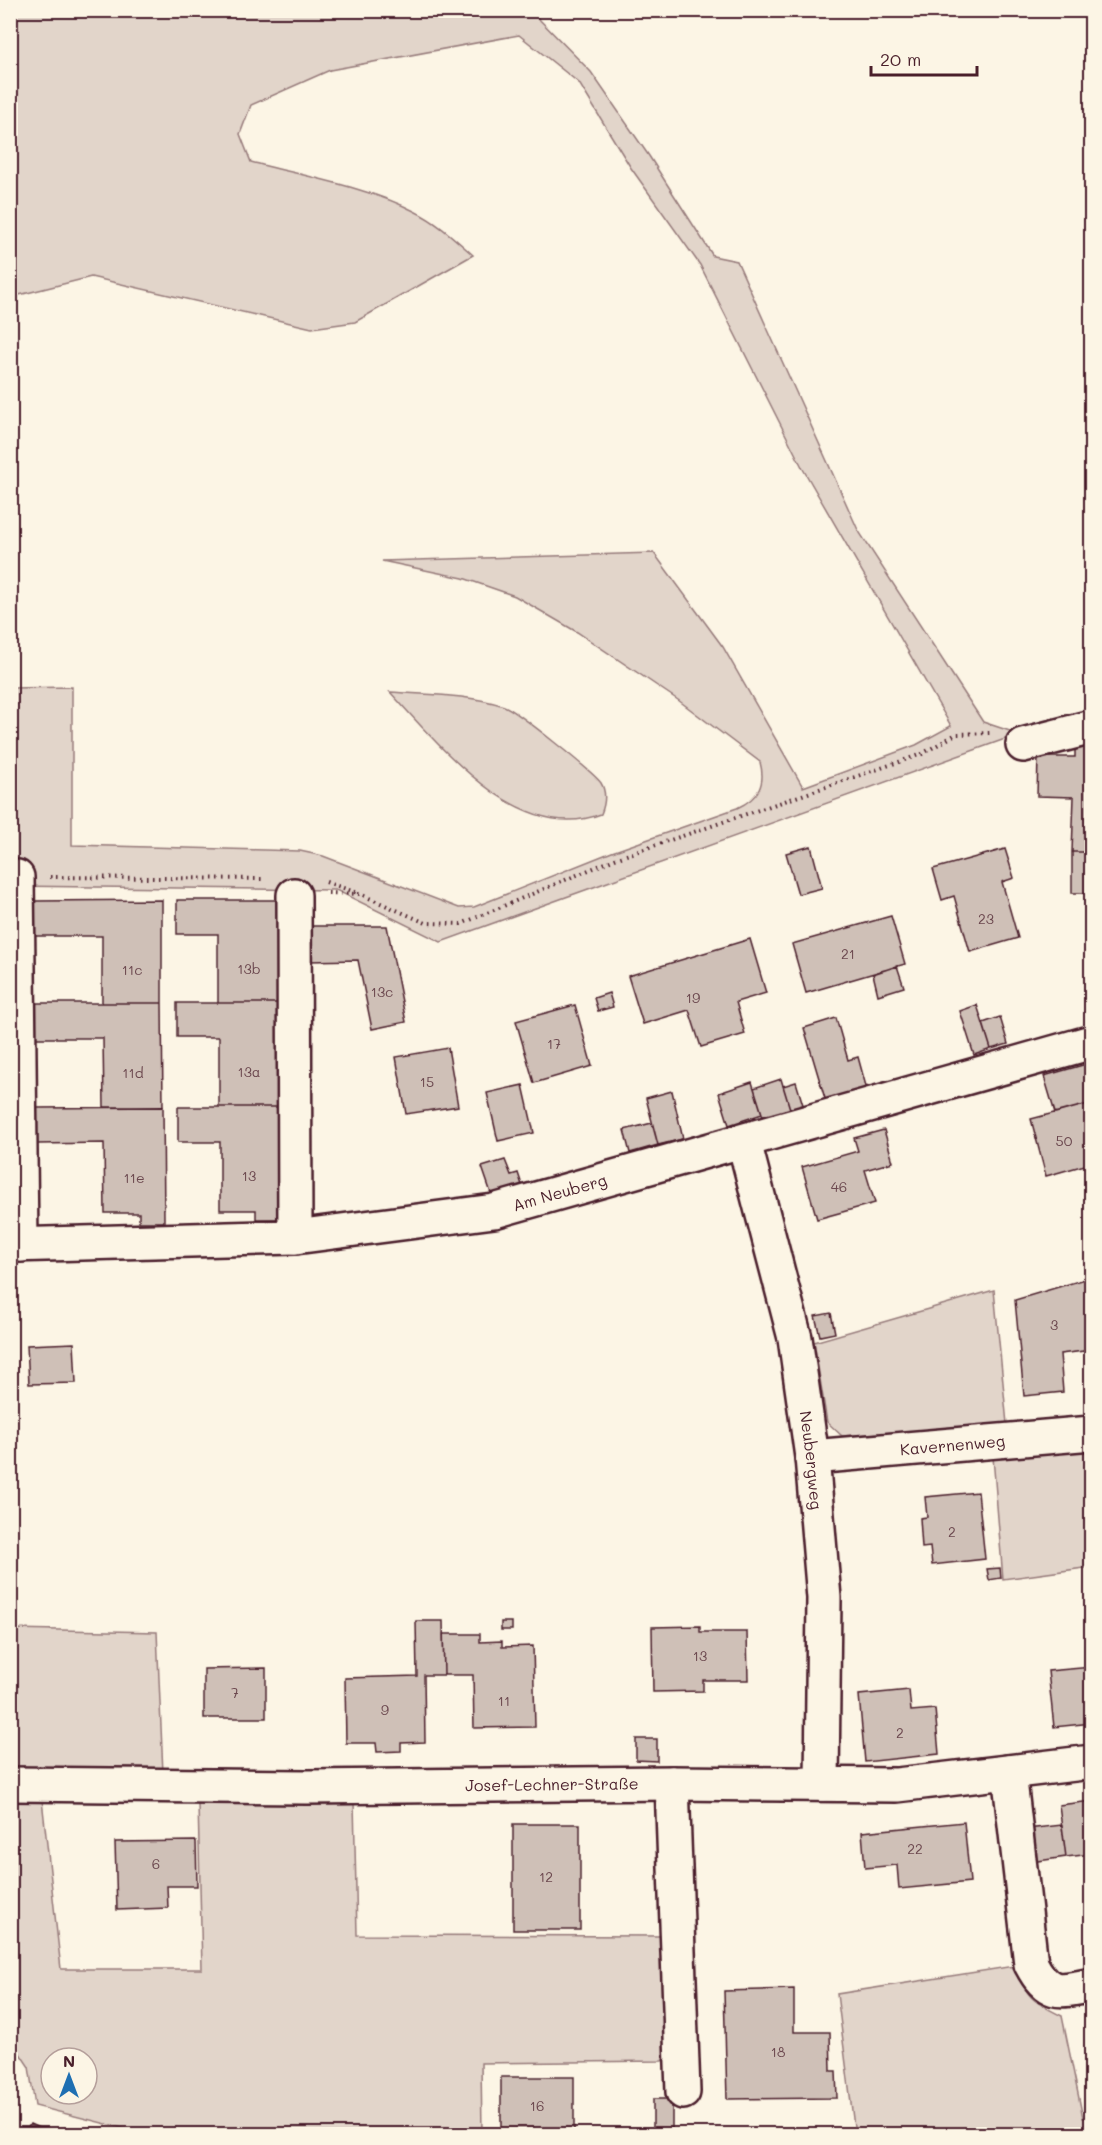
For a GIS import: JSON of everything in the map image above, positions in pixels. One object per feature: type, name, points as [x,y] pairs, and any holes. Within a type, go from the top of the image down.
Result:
[{"type":"street","points":[[1023,745],[1092,727]]},
{"type":"street","points":[[16,1245],[17,877]]},
{"type":"street","points":[[295,1237],[298,885]]},
{"type":"street","name":"Am Neuberg","points":[[16,1245],[295,1237],[494,1211],[1092,1042]]},
{"type":"street","name":"Neubergweg","points":[[744,1142],[795,1338],[812,1457],[824,1598],[822,1784]]},
{"type":"street","name":"Kavernenweg","points":[[812,1457],[1092,1433]]},
{"type":"street","name":"Josef-Lechner-Straße","points":[[10,1784],[307,1787],[672,1783],[897,1785],[1092,1762]]},
{"type":"street","points":[[1009,1772],[1031,1964],[1041,1983],[1062,1991],[1092,1986]]},
{"type":"street","points":[[672,1783],[683,2092]]},
{"type":"path","points":[[17,877],[298,885],[334,882],[426,923],[461,924],[615,859],[922,754],[956,734],[989,732],[1023,745]]},
{"type":"path","points":[[335,893],[360,894]]},
{"type":"shaded area","points":[[11,11],[531,11],[591,72],[649,156],[713,256],[737,261],[858,530],[983,722],[1019,734],[441,942],[336,890],[11,886],[11,688],[72,687],[72,845],[300,851],[323,856],[459,908],[474,907],[612,852],[737,808],[756,795],[762,777],[760,762],[678,700],[577,632],[515,596],[463,578],[382,561],[654,553],[723,647],[803,787],[916,745],[951,726],[803,469],[700,265],[631,168],[579,83],[519,35],[330,70],[251,105],[240,134],[251,162],[356,189],[397,203],[430,220],[473,255],[355,322],[312,328],[91,277],[11,297]]},
{"type":"shaded area","points":[[390,692],[476,699],[511,710],[585,767],[601,783],[605,798],[601,814],[570,820],[540,816],[511,803],[483,785],[457,762]]},
{"type":"shaded area","points":[[994,1290],[1007,1424],[842,1436],[827,1422],[814,1342]]},
{"type":"shaded area","points":[[1091,1448],[1091,1567],[1003,1579],[993,1457]]},
{"type":"shaded area","points":[[11,1629],[157,1632],[163,1774],[11,1771]]},
{"type":"shaded area","points":[[11,1799],[42,1800],[61,1969],[202,1969],[198,1803],[354,1802],[357,1935],[668,1936],[672,2041],[662,2061],[481,2063],[482,2134],[146,2134],[35,2106],[29,2067],[11,2040]]},
{"type":"shaded area","points":[[1014,1966],[1031,1997],[1062,2016],[1083,2118],[1091,2117],[1091,2134],[855,2134],[837,1994]]},
{"type":"building","points":[[1075,746],[1089,747],[1088,758],[1092,758],[1092,852],[1072,852],[1074,797],[1037,796],[1038,757],[1075,757]]},
{"type":"building","points":[[811,846],[822,888],[798,894],[786,853]]},
{"type":"building","points":[[1005,849],[1014,878],[1002,882],[1018,938],[970,952],[954,896],[942,900],[933,869]]},
{"type":"building","points":[[1072,852],[1092,852],[1092,893],[1072,893]]},
{"type":"building","points":[[162,900],[162,1003],[102,1003],[102,936],[35,936],[35,901]]},
{"type":"building","points":[[177,900],[279,900],[279,1003],[218,1003],[218,934],[177,934]]},
{"type":"building","points":[[891,916],[905,964],[806,993],[792,944]]},
{"type":"building","points":[[309,926],[387,926],[406,1022],[372,1029],[358,960],[309,961]]},
{"type":"building","points":[[750,939],[766,993],[736,1002],[745,1034],[701,1047],[689,1010],[643,1024],[628,976]]},
{"type":"building","points":[[897,966],[904,987],[878,995],[873,974]]},
{"type":"building","points":[[609,993],[613,1007],[598,1011],[594,998]]},
{"type":"building","points":[[36,1003],[162,1003],[163,1107],[104,1107],[103,1038],[36,1038]]},
{"type":"building","points":[[177,1003],[279,1003],[279,1107],[219,1107],[219,1037],[177,1037]]},
{"type":"building","points":[[575,1005],[592,1066],[534,1083],[516,1021]]},
{"type":"building","points":[[977,1005],[991,1049],[974,1055],[960,1011]]},
{"type":"building","points":[[1000,1017],[1008,1044],[991,1049],[983,1023]]},
{"type":"building","points":[[836,1018],[848,1060],[858,1057],[867,1090],[826,1102],[804,1028]]},
{"type":"building","points":[[448,1048],[458,1106],[406,1114],[396,1057]]},
{"type":"building","points":[[1090,1063],[1092,1103],[1055,1113],[1044,1076]]},
{"type":"building","points":[[781,1079],[791,1112],[764,1120],[754,1088]]},
{"type":"building","points":[[752,1082],[762,1114],[729,1125],[719,1093]]},
{"type":"building","points":[[796,1082],[804,1108],[791,1112],[783,1086]]},
{"type":"building","points":[[523,1085],[534,1133],[498,1141],[487,1093]]},
{"type":"building","points":[[672,1091],[683,1139],[658,1145],[646,1098]]},
{"type":"building","points":[[1092,1103],[1092,1163],[1046,1176],[1031,1119]]},
{"type":"building","points":[[163,1107],[164,1222],[139,1222],[139,1213],[105,1213],[104,1143],[37,1144],[37,1108]]},
{"type":"building","points":[[178,1107],[279,1107],[279,1219],[256,1219],[256,1210],[220,1210],[220,1142],[178,1142]]},
{"type":"building","points":[[652,1123],[658,1145],[630,1153],[624,1130]]},
{"type":"building","points":[[884,1130],[893,1162],[865,1170],[875,1203],[817,1219],[802,1167],[858,1151],[854,1138]]},
{"type":"building","points":[[505,1160],[511,1175],[518,1173],[523,1188],[493,1199],[482,1167]]},
{"type":"building","points":[[1092,1277],[1092,1350],[1060,1354],[1063,1392],[1024,1396],[1015,1300]]},
{"type":"building","points":[[831,1313],[835,1333],[820,1336],[815,1316]]},
{"type":"building","points":[[74,1343],[76,1383],[29,1384],[27,1345]]},
{"type":"building","points":[[978,1492],[985,1559],[932,1565],[930,1547],[922,1548],[920,1518],[927,1517],[925,1497]]},
{"type":"building","points":[[1000,1568],[1001,1578],[989,1580],[987,1569]]},
{"type":"building","points":[[416,1621],[443,1621],[444,1675],[424,1675],[425,1742],[401,1743],[401,1751],[377,1752],[376,1743],[346,1743],[345,1678],[417,1676]]},
{"type":"building","points":[[501,1622],[512,1622],[512,1630],[501,1630]]},
{"type":"building","points":[[700,1626],[700,1632],[747,1632],[748,1680],[703,1680],[703,1691],[653,1692],[652,1627]]},
{"type":"building","points":[[443,1634],[480,1634],[480,1642],[502,1641],[502,1647],[533,1646],[535,1727],[474,1728],[473,1675],[444,1675]]},
{"type":"building","points":[[1092,1667],[1092,1723],[1054,1727],[1048,1671]]},
{"type":"building","points":[[266,1668],[266,1718],[204,1718],[204,1669]]},
{"type":"building","points":[[909,1690],[911,1711],[935,1709],[939,1754],[865,1762],[859,1695]]},
{"type":"building","points":[[636,1739],[657,1739],[657,1761],[636,1760]]},
{"type":"building","points":[[1092,1801],[1092,1854],[1066,1857],[1059,1805]]},
{"type":"building","points":[[964,1822],[970,1882],[899,1889],[897,1865],[865,1868],[862,1832]]},
{"type":"building","points":[[513,1824],[580,1824],[580,1930],[513,1930]]},
{"type":"building","points":[[1062,1825],[1066,1857],[1031,1862],[1027,1829]]},
{"type":"building","points":[[196,1841],[197,1886],[167,1886],[168,1908],[117,1910],[115,1842]]},
{"type":"building","points":[[794,1989],[794,2032],[830,2032],[831,2071],[836,2071],[837,2098],[727,2099],[724,1991]]},
{"type":"building","points":[[501,2077],[574,2077],[574,2134],[501,2134]]},
{"type":"building","points":[[653,2099],[672,2099],[672,2134],[653,2134]]},
{"type":"building","points":[[30,2124],[52,2134],[25,2134]]}]
